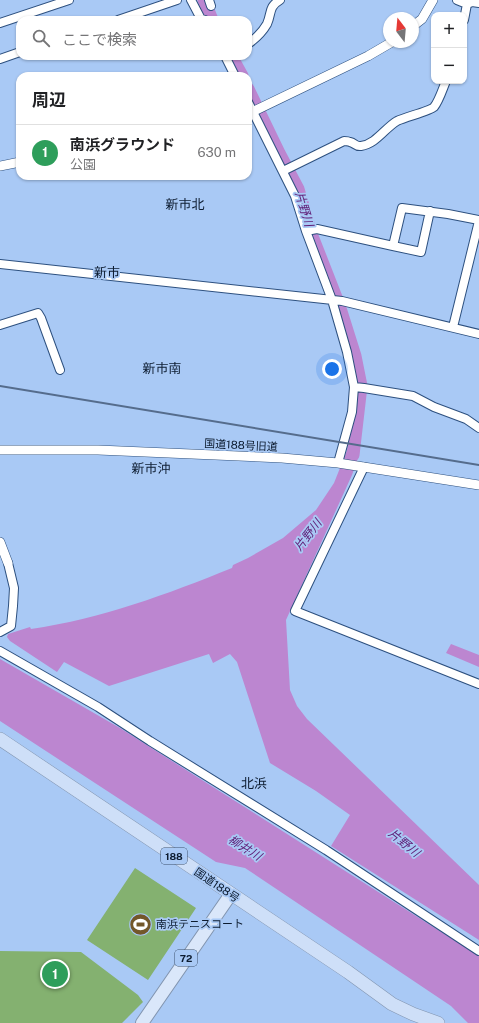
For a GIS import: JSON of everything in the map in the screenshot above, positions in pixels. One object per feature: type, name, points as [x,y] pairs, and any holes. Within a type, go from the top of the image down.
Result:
[{"type":"highway","name":"国道188号","points":[[0,739],[348,972],[392,1004],[413,1014],[438,1023]]},
{"type":"main road","name":"72","points":[[142,1023],[231,894]]},
{"type":"street","points":[[21,16],[70,0]]},
{"type":"street","points":[[130,16],[178,0]]},
{"type":"street","points":[[191,0],[200,16]]},
{"type":"street","points":[[198,0],[204,16]]},
{"type":"street","points":[[252,40],[264,29],[268,22],[272,7],[280,0]]},
{"type":"street","points":[[419,21],[422,19],[433,0]]},
{"type":"street","points":[[457,0],[467,4],[472,2],[479,3]]},
{"type":"street","points":[[466,12],[467,4]]},
{"type":"street","points":[[0,23],[16,18]]},
{"type":"street","points":[[252,112],[383,47]]},
{"type":"street","points":[[0,59],[16,53]]},
{"type":"street","points":[[227,60],[233,72]]},
{"type":"street","points":[[283,171],[344,141],[351,142],[356,146],[370,143],[396,122],[434,107],[445,84]]},
{"type":"street","points":[[252,117],[296,196],[336,300],[347,352],[358,388],[341,463]]},
{"type":"street","points":[[0,166],[16,163]]},
{"type":"street","points":[[393,246],[402,208],[448,214],[479,221],[476,254],[453,328]]},
{"type":"street","points":[[309,230],[421,252],[430,212]]},
{"type":"street","points":[[0,264],[336,300],[479,334]]},
{"type":"street","points":[[0,325],[38,313],[60,370]]},
{"type":"street","points":[[358,388],[413,396],[434,407],[466,419],[479,428]]},
{"type":"street","name":"国道188号旧道","points":[[0,450],[106,451],[282,458],[341,463],[479,485]]},
{"type":"street","points":[[363,467],[295,611],[479,684]]},
{"type":"street","points":[[0,542],[8,563],[14,588],[11,626],[0,632]]},
{"type":"street","points":[[0,651],[98,707],[326,850],[479,950]]},
{"type":"green space","name":"南浜テニスコート","points":[[135,868],[196,908],[148,980],[87,940]]},
{"type":"green space","points":[[0,951],[81,952],[138,995],[143,1002],[122,1023],[0,1023]]},
{"type":"water","points":[[360,437],[359,455],[352,475],[286,620],[290,690],[297,706],[307,719],[479,885],[479,940],[331,846],[350,815],[316,791],[270,763],[237,662],[230,654],[213,663],[209,654],[109,686],[64,662],[57,672],[10,641],[7,637],[8,634],[30,627],[31,629],[57,625],[108,612],[158,596],[232,568],[233,565],[283,538],[316,510],[334,483],[352,438]]},
{"type":"water","points":[[451,644],[479,655],[479,667],[446,653]]},
{"type":"water","name":"柳井川","points":[[0,659],[120,728],[479,956],[479,1023],[468,1023],[451,1006],[245,868],[216,862],[0,721]]},
{"type":"waterway","name":"片野川","points":[[204,0],[210,16]]},
{"type":"waterway","name":"片野川","points":[[233,60],[240,72]]},
{"type":"waterway","name":"片野川","points":[[252,97],[298,189],[312,236],[339,305],[355,356],[361,386],[353,455]]},
{"type":"railway","points":[[0,386],[479,465]]},
{"type":"place","name":"南浜テニスコート","points":[[141,924]]},
{"type":"place","name":"南浜グラウンド","points":[[55,974]]},
{"type":"district","name":"新市北","points":[[185,204]]},
{"type":"district","name":"新市","points":[[107,272]]},
{"type":"district","name":"新市南","points":[[162,368]]},
{"type":"district","name":"新市沖","points":[[151,468]]},
{"type":"district","name":"北浜","points":[[254,783]]}]
